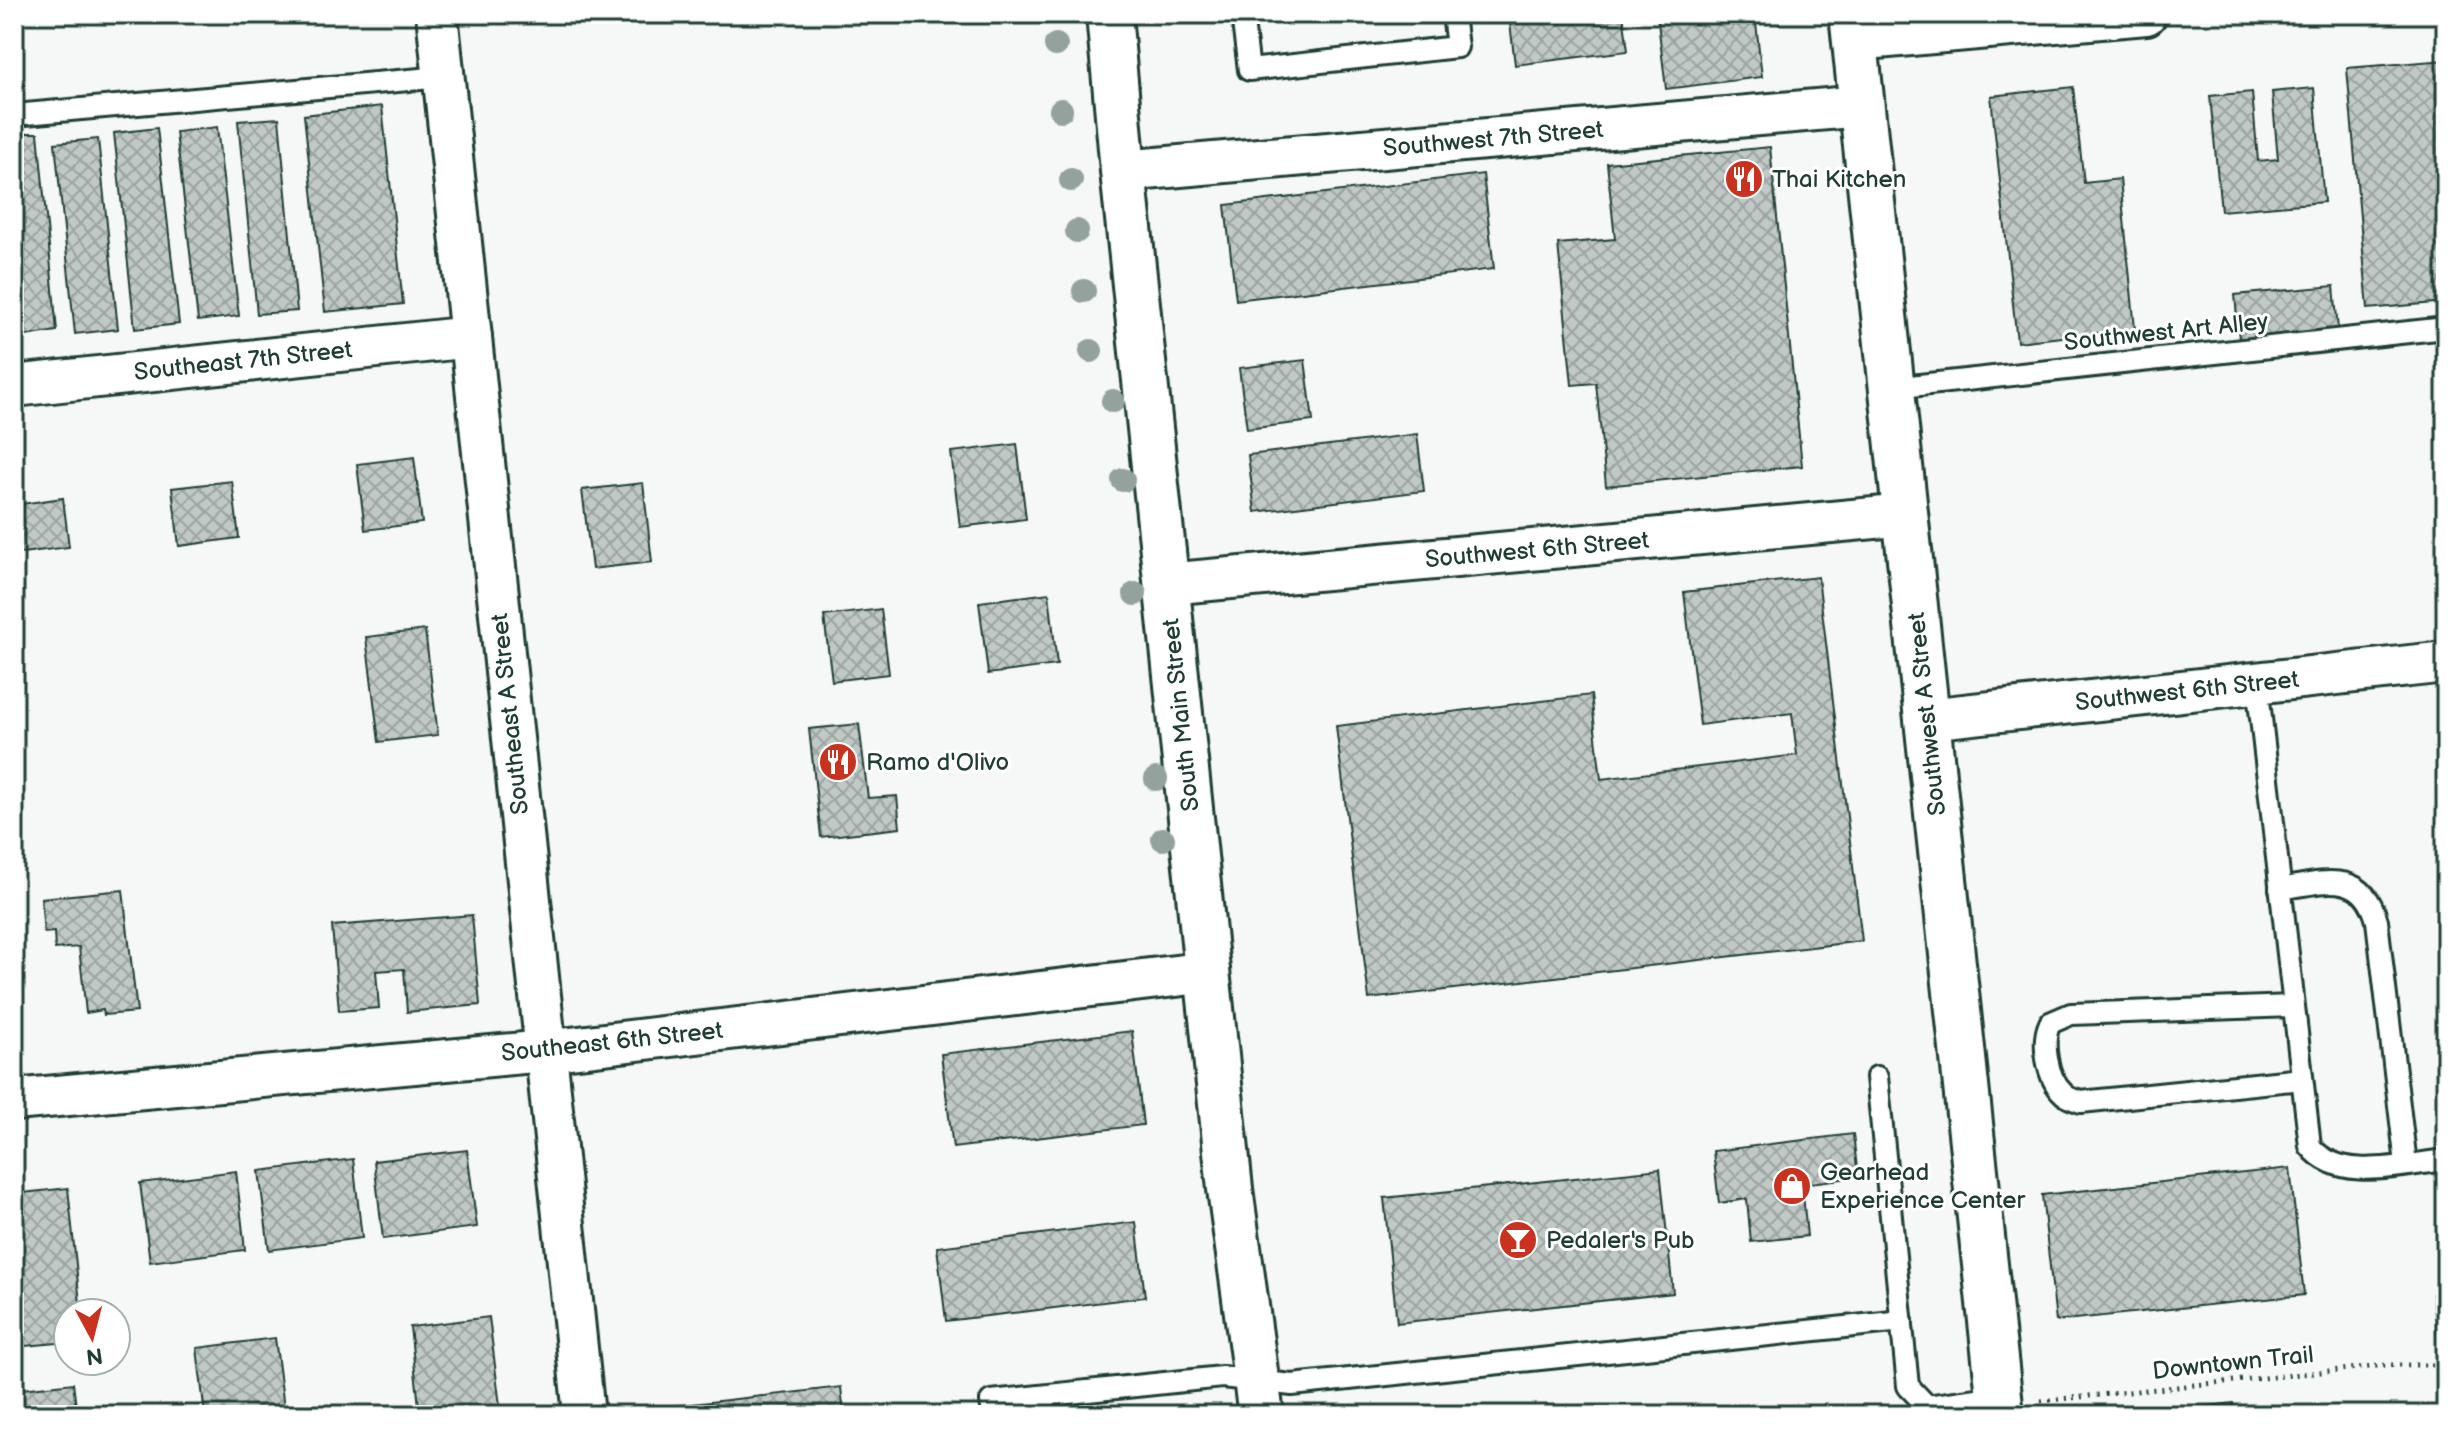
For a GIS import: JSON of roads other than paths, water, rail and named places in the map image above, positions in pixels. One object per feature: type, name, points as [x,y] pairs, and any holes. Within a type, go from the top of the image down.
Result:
[{"type":"street","name":"Southeast A Street","points":[[437,14],[584,1415]]},
{"type":"street","name":"South Main Street","points":[[1109,14],[1230,1189],[1259,1397]]},
{"type":"street","points":[[1854,27],[2146,14]]},
{"type":"street","name":"Southwest A Street","points":[[1854,27],[2000,1406]]},
{"type":"street","name":"Southwest 7th Street","points":[[1123,171],[1862,106]]},
{"type":"street","name":"Southeast 7th Street","points":[[14,386],[471,337]]},
{"type":"street","name":"Southwest 6th Street","points":[[1167,584],[1906,515]]},
{"type":"street","name":"Southwest 6th Street","points":[[1927,719],[2446,662]]},
{"type":"street","name":"Southeast 6th Street","points":[[14,1100],[545,1051],[1209,972]]},
{"type":"lane","points":[[1242,14],[1249,70],[1457,47],[1453,14]]},
{"type":"lane","points":[[14,115],[443,77]]},
{"type":"lane","name":"Southwest Art Alley","points":[[1892,388],[2446,328]]},
{"type":"lane","points":[[2257,683],[2310,1146],[2319,1157],[2360,1169],[2446,1160]]},
{"type":"lane","points":[[2280,889],[2331,881],[2350,885],[2367,894],[2373,906],[2406,1164]]},
{"type":"lane","points":[[2293,1006],[2071,1014],[2050,1023],[2045,1034],[2053,1077],[2063,1095],[2081,1102],[2302,1079]]},
{"type":"lane","points":[[1877,1077],[1908,1386],[1927,1406],[2000,1406]]},
{"type":"lane","points":[[993,1415],[991,1401],[1222,1377],[1259,1397],[1292,1385],[1902,1321]]},
{"type":"place","name":"Thai Kitchen","points":[[1744,179]]},
{"type":"place","name":"Ramo d'Olivo","points":[[838,762]]},
{"type":"place","name":"Gearhead Experience Center","points":[[1792,1186]]},
{"type":"place","name":"Pedaler's Pub","points":[[1518,1240]]}]
